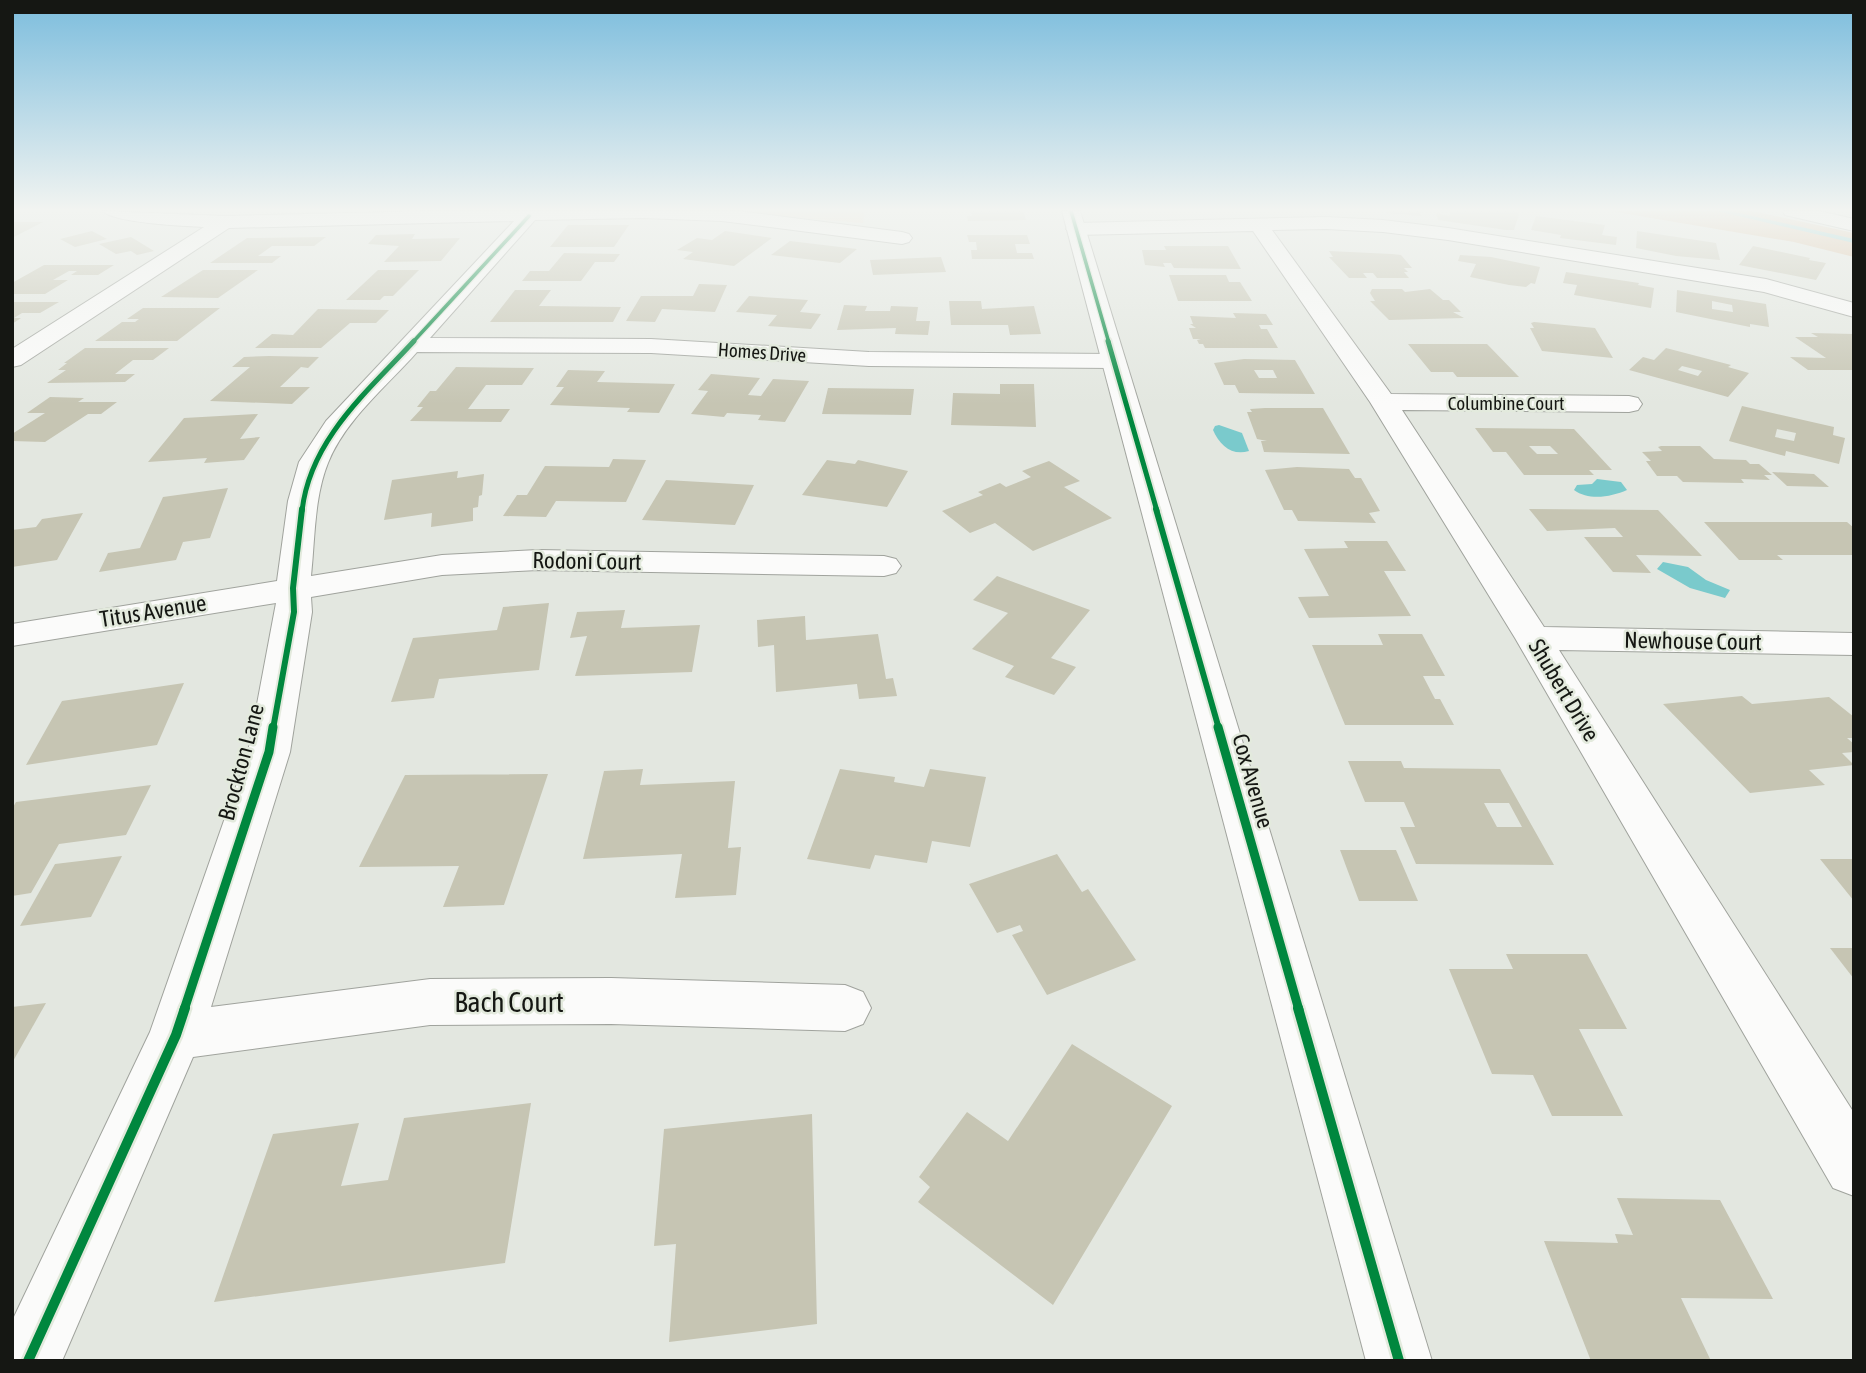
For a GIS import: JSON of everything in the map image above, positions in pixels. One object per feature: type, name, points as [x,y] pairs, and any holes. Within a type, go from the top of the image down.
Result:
[{"type":"street","points":[[12,360],[143,275]]},
{"type":"street","name":"Brockton Lane","points":[[28,1361],[176,1035],[269,752],[294,612],[293,588],[303,501],[314,462],[340,421],[475,275]]},
{"type":"street","name":"Cox Avenue","points":[[1089,275],[1399,1361]]},
{"type":"street","name":"Shubert Drive","points":[[1294,275],[1383,402],[1847,1145]]},
{"type":"street","points":[[1699,275],[1766,286],[1854,310]]},
{"type":"street","name":"Homes Drive","points":[[410,345],[652,346],[869,359],[1113,360]]},
{"type":"street","name":"Columbine Court","points":[[1383,402],[1629,404]]},
{"type":"street","name":"Rodoni Court","points":[[293,588],[442,565],[538,560],[884,566]]},
{"type":"street","name":"Titus Avenue","points":[[12,635],[293,588]]},
{"type":"street","name":"Newhouse Court","points":[[1532,638],[1854,644]]},
{"type":"street","name":"Bach Court","points":[[176,1035],[430,1002],[611,1001],[845,1008]]},
{"type":"water","points":[[1219,425],[1242,433],[1249,451],[1232,451],[1223,445],[1213,430]]},
{"type":"water","points":[[1597,479],[1621,482],[1627,490],[1600,497],[1586,496],[1574,490],[1577,485],[1592,484]]},
{"type":"water","points":[[1663,562],[1688,567],[1706,580],[1730,590],[1725,598],[1690,588],[1657,569]]},
{"type":"building","points":[[26,275],[62,275],[53,280],[68,280],[45,294],[12,294],[12,283]]},
{"type":"building","points":[[195,275],[251,275],[218,298],[161,297]]},
{"type":"building","points":[[373,275],[414,275],[393,296],[384,296],[380,300],[346,300]]},
{"type":"building","points":[[527,275],[585,275],[581,281],[522,281]]},
{"type":"building","points":[[1169,275],[1226,275],[1229,282],[1240,282],[1252,301],[1178,301]]},
{"type":"building","points":[[1346,275],[1365,275],[1367,278],[1349,278]]},
{"type":"building","points":[[1375,275],[1407,275],[1409,278],[1377,278]]},
{"type":"building","points":[[1538,275],[1535,284],[1531,283],[1526,287],[1470,277]]},
{"type":"building","points":[[1565,275],[1586,275],[1639,283],[1638,285],[1654,288],[1651,308],[1574,295],[1577,285],[1563,283]]},
{"type":"building","points":[[1791,275],[1819,275],[1816,280]]},
{"type":"building","points":[[699,284],[727,285],[715,312],[662,309],[655,322],[626,321],[641,296],[693,296]]},
{"type":"building","points":[[1372,289],[1402,289],[1405,292],[1430,289],[1443,300],[1449,300],[1461,312],[1453,312],[1464,318],[1389,320],[1370,301],[1375,301],[1370,293]]},
{"type":"building","points":[[515,290],[551,290],[539,306],[621,307],[613,322],[490,322]]},
{"type":"building","points":[[1677,290],[1766,304],[1769,327],[1750,324],[1750,327],[1676,312]],"holes":[[[1712,301],[1732,305],[1733,312],[1712,309]]]},
{"type":"building","points":[[749,296],[808,300],[800,312],[821,314],[811,329],[768,326],[777,315],[736,312]]},
{"type":"building","points":[[949,301],[981,301],[982,309],[1034,306],[1041,334],[1010,335],[1008,325],[951,325]]},
{"type":"building","points":[[12,302],[59,302],[40,313],[22,313],[14,318],[21,318],[12,324]]},
{"type":"building","points":[[844,305],[867,306],[865,311],[890,311],[891,306],[918,307],[916,321],[930,321],[928,335],[895,334],[896,328],[837,330]]},
{"type":"building","points":[[143,308],[220,308],[177,341],[95,341],[122,322],[135,322],[139,319],[127,319]]},
{"type":"building","points":[[318,309],[389,310],[376,323],[350,323],[321,348],[255,348],[272,334],[293,335]]},
{"type":"building","points":[[1233,313],[1266,314],[1273,325],[1259,325],[1261,329],[1267,329],[1278,348],[1205,348],[1197,340],[1201,339],[1193,339],[1189,328],[1196,328],[1190,324],[1193,324],[1190,316],[1236,318]]},
{"type":"building","points":[[1531,323],[1595,328],[1613,358],[1542,351],[1530,328],[1534,328]]},
{"type":"building","points":[[1811,333],[1854,334],[1854,370],[1808,370],[1790,357],[1826,358],[1795,337],[1818,337]]},
{"type":"building","points":[[1408,344],[1487,344],[1519,377],[1457,377],[1453,372],[1431,372]]},
{"type":"building","points":[[85,348],[169,348],[153,360],[133,360],[115,374],[135,374],[125,382],[47,383],[66,370],[58,370]]},
{"type":"building","points":[[1666,348],[1731,365],[1728,367],[1749,373],[1728,397],[1629,370],[1643,357],[1654,360]],"holes":[[[1682,366],[1702,371],[1698,376],[1678,370]]]},
{"type":"building","points":[[244,357],[319,357],[308,368],[301,367],[280,387],[310,387],[292,404],[210,401],[250,367],[232,367]]},
{"type":"building","points":[[1244,359],[1295,360],[1315,394],[1239,393],[1235,385],[1224,385],[1214,363]],"holes":[[[1254,370],[1273,370],[1277,378],[1259,378]]]},
{"type":"building","points":[[456,367],[534,368],[522,385],[486,385],[468,409],[510,409],[501,422],[410,421],[423,407],[417,407],[430,391],[436,391]]},
{"type":"building","points":[[568,370],[605,371],[597,382],[675,384],[659,413],[627,412],[630,408],[550,405],[564,387],[556,387]]},
{"type":"building","points":[[711,374],[760,378],[748,395],[761,396],[773,379],[809,381],[785,422],[758,420],[761,415],[727,413],[724,417],[691,414],[708,391],[698,390]]},
{"type":"building","points":[[1000,384],[1034,384],[1036,427],[951,425],[953,393],[1000,394]]},
{"type":"building","points":[[828,388],[914,389],[911,415],[822,414]]},
{"type":"building","points":[[50,397],[84,398],[78,402],[117,402],[101,414],[88,414],[45,442],[12,441],[12,434],[45,413],[27,413]]},
{"type":"building","points":[[1742,406],[1834,427],[1833,435],[1845,438],[1839,464],[1786,451],[1785,456],[1729,441]],"holes":[[[1777,429],[1796,433],[1794,441],[1775,437]]]},
{"type":"building","points":[[1323,408],[1350,454],[1264,452],[1261,441],[1267,441],[1257,439],[1247,412],[1252,412],[1250,409]]},
{"type":"building","points":[[258,414],[240,439],[260,437],[244,460],[204,463],[207,458],[148,462],[184,418]]},
{"type":"building","points":[[1475,428],[1574,429],[1612,470],[1589,470],[1594,475],[1524,475],[1506,452],[1493,452]],"holes":[[[1529,446],[1550,446],[1558,454],[1537,454]]]},
{"type":"building","points":[[1700,446],[1714,459],[1746,460],[1750,464],[1759,464],[1772,475],[1764,475],[1770,480],[1741,479],[1744,483],[1683,482],[1677,476],[1657,476],[1646,461],[1651,461],[1642,452],[1662,451],[1658,447]]},
{"type":"building","points":[[613,459],[646,460],[626,502],[556,501],[546,517],[503,516],[517,495],[527,495],[545,466],[609,467]]},
{"type":"building","points":[[827,460],[855,464],[858,460],[908,471],[887,507],[802,495]]},
{"type":"building","points":[[1049,461],[1080,481],[1064,487],[1112,518],[1033,551],[995,523],[970,533],[942,511],[983,495],[978,492],[1000,483],[1006,487],[1031,477],[1022,471]]},
{"type":"building","points":[[1297,467],[1349,469],[1355,478],[1361,478],[1380,511],[1369,513],[1376,523],[1298,521],[1292,510],[1284,510],[1265,470]]},
{"type":"building","points":[[458,471],[457,478],[484,474],[482,495],[479,496],[478,507],[473,508],[473,521],[431,527],[432,513],[384,520],[392,480]]},
{"type":"building","points":[[1772,472],[1814,474],[1829,487],[1787,486]]},
{"type":"building","points":[[666,480],[754,485],[735,525],[642,520]]},
{"type":"building","points":[[228,488],[210,538],[183,542],[176,560],[99,572],[108,553],[140,548],[163,497]]},
{"type":"building","points":[[1529,509],[1658,510],[1702,556],[1636,555],[1651,573],[1613,572],[1584,537],[1623,537],[1615,528],[1547,531]]},
{"type":"building","points":[[83,513],[57,560],[12,567],[12,530],[36,527],[42,519]]},
{"type":"building","points":[[1704,522],[1847,522],[1854,528],[1854,555],[1777,555],[1783,560],[1739,560]]},
{"type":"building","points":[[1344,541],[1387,541],[1406,571],[1384,571],[1411,616],[1309,618],[1298,597],[1329,596],[1304,549],[1348,548]]},
{"type":"building","points":[[997,576],[1090,610],[1051,658],[1076,667],[1054,695],[1005,677],[1014,666],[972,649],[1008,613],[973,600]]},
{"type":"building","points":[[549,603],[539,670],[439,679],[434,698],[391,702],[413,638],[497,630],[503,607]]},
{"type":"building","points":[[625,610],[621,628],[700,625],[692,672],[575,676],[587,636],[570,638],[577,612]]},
{"type":"building","points":[[805,616],[806,640],[878,634],[886,679],[893,678],[897,696],[859,699],[857,684],[776,692],[774,645],[758,647],[757,620]]},
{"type":"building","points":[[1378,634],[1422,634],[1445,676],[1423,676],[1435,699],[1440,699],[1454,725],[1345,725],[1312,645],[1383,645]]},
{"type":"building","points":[[184,683],[157,745],[26,765],[62,701]]},
{"type":"building","points":[[1742,696],[1752,704],[1829,697],[1854,717],[1854,738],[1847,738],[1854,744],[1854,752],[1842,753],[1854,765],[1809,770],[1825,785],[1750,793],[1663,704]]},
{"type":"building","points":[[1348,761],[1401,761],[1404,768],[1500,769],[1554,865],[1416,864],[1400,827],[1415,827],[1404,802],[1365,802]],"holes":[[[1484,803],[1509,803],[1522,827],[1497,827]]]},
{"type":"building","points":[[643,769],[640,785],[735,781],[728,848],[741,847],[736,895],[675,898],[682,854],[583,859],[604,771]]},
{"type":"building","points":[[840,769],[895,777],[894,782],[924,787],[930,769],[986,777],[970,847],[932,841],[927,863],[875,855],[870,869],[807,859]]},
{"type":"building","points":[[548,774],[504,905],[443,907],[459,866],[359,867],[405,775]]},
{"type":"building","points":[[151,785],[126,835],[59,844],[31,893],[12,896],[12,809],[16,802]]},
{"type":"building","points":[[1340,850],[1396,850],[1418,901],[1359,901]]},
{"type":"building","points":[[1057,854],[1082,892],[1088,889],[1136,960],[1047,995],[1012,935],[1023,931],[1020,925],[997,933],[969,884]]},
{"type":"building","points":[[122,856],[91,917],[20,926],[55,864]]},
{"type":"building","points":[[1820,859],[1854,859],[1854,901]]},
{"type":"building","points":[[1830,948],[1854,948],[1854,979]]},
{"type":"building","points":[[1506,954],[1587,954],[1627,1029],[1579,1029],[1623,1116],[1552,1116],[1533,1075],[1492,1074],[1449,969],[1513,969]]},
{"type":"building","points":[[46,1003],[12,1063],[12,1007]]},
{"type":"building","points":[[1072,1044],[1172,1106],[1053,1305],[918,1202],[930,1187],[919,1177],[967,1112],[1008,1141]]},
{"type":"building","points":[[531,1103],[505,1263],[214,1302],[273,1134],[359,1123],[341,1186],[388,1180],[404,1118]]},
{"type":"building","points":[[812,1114],[817,1324],[669,1342],[676,1244],[654,1246],[664,1129]]},
{"type":"building","points":[[1617,1198],[1720,1200],[1773,1299],[1681,1298],[1711,1361],[1591,1361],[1544,1241],[1618,1243],[1615,1234],[1633,1235]]},
{"type":"cycle path","points":[[28,1361],[176,1035],[269,752],[294,612],[293,588],[303,501],[314,462],[340,421],[475,275]]},
{"type":"cycle path","points":[[1089,275],[1399,1361]]}]
